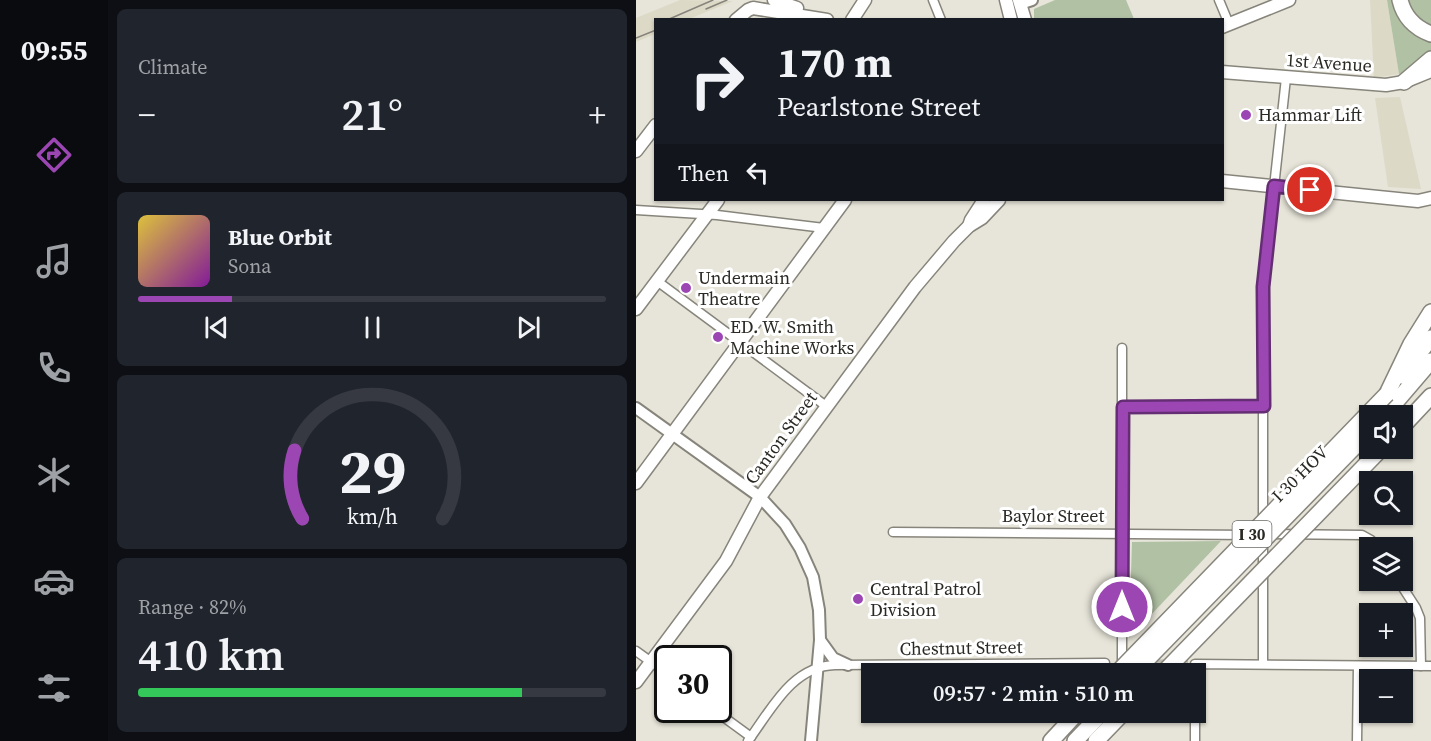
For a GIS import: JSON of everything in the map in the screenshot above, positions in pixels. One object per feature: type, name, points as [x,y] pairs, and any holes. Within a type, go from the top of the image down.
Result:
[{"type":"highway","points":[[1400,0],[1409,19],[1420,29],[1431,34]]},
{"type":"highway","points":[[1404,82],[1431,59]]},
{"type":"highway","points":[[1387,394],[1411,344],[1431,312]]},
{"type":"highway","name":"I 30","points":[[1124,663],[1387,394],[1431,338]]},
{"type":"highway","points":[[1393,405],[1431,361]]},
{"type":"highway","points":[[1401,405],[1431,370]]},
{"type":"highway","points":[[1413,415],[1431,396]]},
{"type":"highway","name":"I 30 HOV","points":[[1124,663],[1359,441]]},
{"type":"highway","name":"I 30 HOV","points":[[1152,663],[1359,450]]},
{"type":"highway","name":"I 30","points":[[1173,663],[1371,459]]},
{"type":"highway","points":[[1045,741],[1066,723]]},
{"type":"highway","points":[[1051,741],[1068,723]]},
{"type":"highway","points":[[1068,741],[1085,723]]},
{"type":"highway","points":[[1075,741],[1092,723]]},
{"type":"highway","points":[[1096,741],[1113,723]]},
{"type":"main road","points":[[736,18],[746,0]]},
{"type":"main road","points":[[774,0],[821,18]]},
{"type":"main road","points":[[853,18],[865,0]]},
{"type":"main road","points":[[1226,25],[1289,0]]},
{"type":"main road","points":[[738,18],[753,8],[817,18]]},
{"type":"main road","points":[[1007,18],[1020,8]]},
{"type":"main road","name":"1st Avenue","points":[[1224,72],[1386,85],[1404,82],[1431,71]]},
{"type":"main road","points":[[636,151],[654,128]]},
{"type":"main road","points":[[1224,181],[1418,201],[1431,198]]},
{"type":"main road","points":[[636,309],[717,201]]},
{"type":"main road","points":[[636,483],[844,201]]},
{"type":"main road","name":"Canton Street","points":[[969,226],[970,220],[983,201]]},
{"type":"main road","name":"Canton Street","points":[[636,682],[726,561],[760,497],[826,406],[938,259],[969,226],[982,218],[998,201]]},
{"type":"street","points":[[933,0],[940,18]]},
{"type":"street","points":[[1219,0],[1226,25]]},
{"type":"street","points":[[1263,664],[1263,287],[1286,78]]},
{"type":"street","points":[[636,210],[707,214],[824,228]]},
{"type":"street","points":[[657,281],[826,406]]},
{"type":"street","points":[[1119,663],[1122,348]]},
{"type":"street","points":[[1123,407],[1264,406]]},
{"type":"street","points":[[636,408],[760,497],[792,534],[807,561],[817,594],[820,640],[811,741]]},
{"type":"street","name":"Baylor Street","points":[[893,532],[1362,535],[1366,537]]},
{"type":"street","points":[[1405,591],[1420,618],[1421,666]]},
{"type":"street","points":[[820,640],[833,658],[848,665]]},
{"type":"street","points":[[636,651],[654,664]]},
{"type":"street","points":[[1206,664],[1431,666]]},
{"type":"street","name":"Chestnut Street","points":[[818,668],[861,665]]},
{"type":"street","points":[[1357,741],[1358,666]]},
{"type":"street","points":[[730,723],[749,739],[793,683],[802,674],[818,668]]},
{"type":"street","points":[[1195,723],[1195,741]]},
{"type":"shaded area","points":[[680,0],[733,1],[691,18],[654,18],[654,34],[636,42],[636,18]]},
{"type":"shaded area","points":[[1370,0],[1387,0],[1399,74],[1374,78]]},
{"type":"shaded area","points":[[1400,97],[1421,189],[1388,187],[1375,98]]},
{"type":"green space","points":[[1055,0],[1126,0],[1134,18],[1034,18],[1034,9]]},
{"type":"green space","points":[[1387,0],[1431,0],[1431,62],[1399,74]]},
{"type":"green space","points":[[1221,541],[1129,638],[1132,542]]},
{"type":"tram line","points":[[672,18],[713,0]]},
{"type":"tram line","points":[[706,9],[727,0]]},
{"type":"tram line","points":[[636,38],[654,31]]},
{"type":"place","name":"Hammar Lift","points":[[1246,115]]},
{"type":"place","name":"Undermain Theatre","points":[[686,288]]},
{"type":"place","name":"ED. W. Smith Machine Works","points":[[718,337]]},
{"type":"place","name":"Central Patrol Division","points":[[858,599]]},
{"type":"route","points":[[1122,607],[1123,407],[1264,406],[1263,287],[1274,186],[1310,190]]}]
